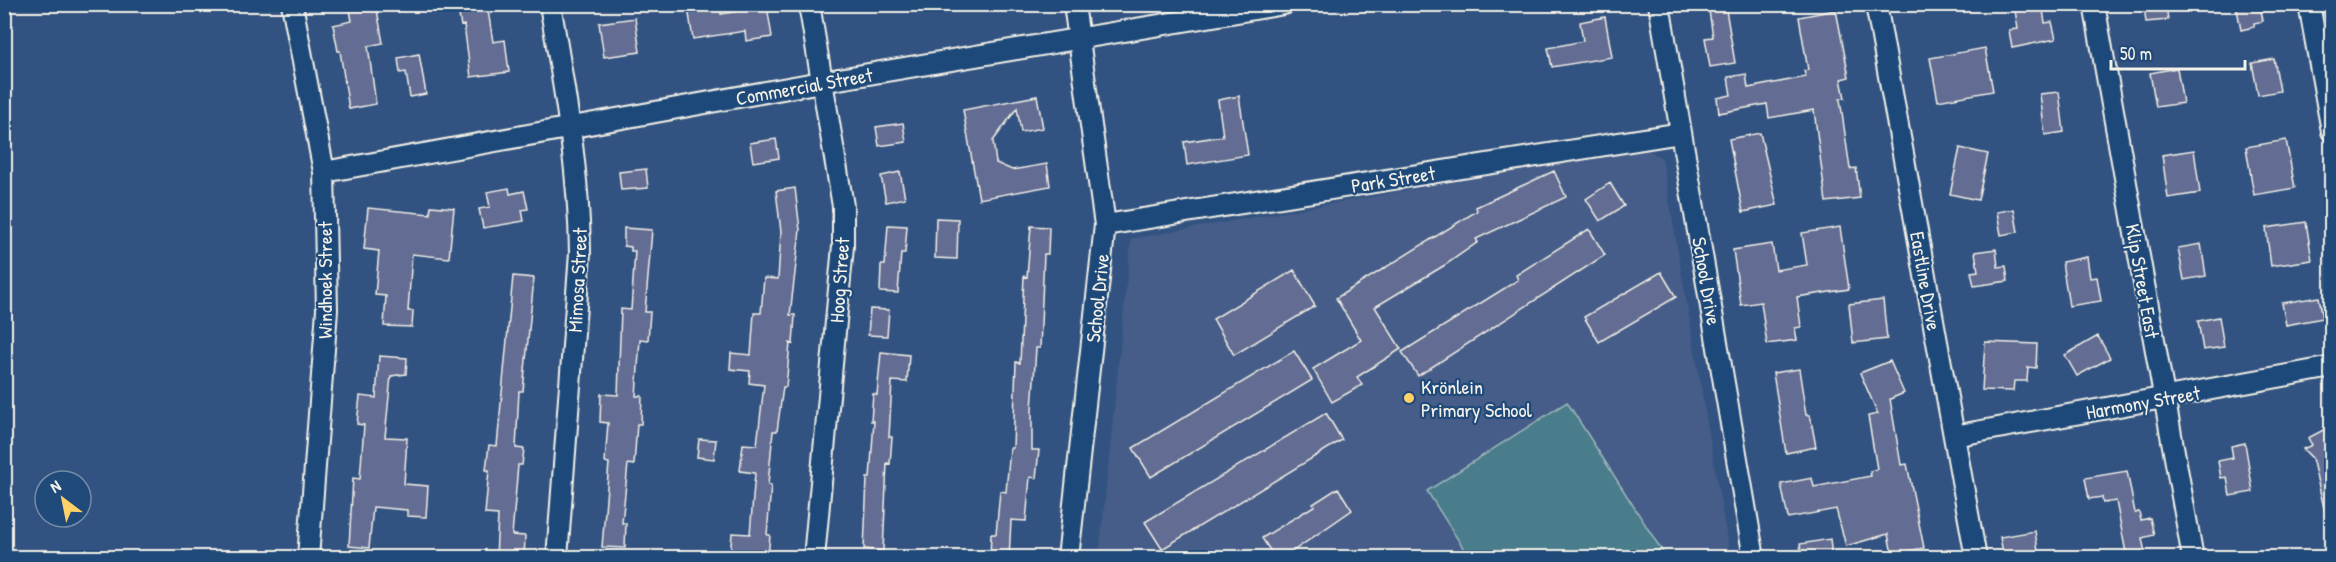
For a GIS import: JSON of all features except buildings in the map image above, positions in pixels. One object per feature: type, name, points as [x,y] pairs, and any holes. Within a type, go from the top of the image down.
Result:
[{"type":"street","name":"Windhoek Street","points":[[292,4],[324,171],[327,310],[308,558]]},
{"type":"street","name":"Mimosa Street","points":[[550,4],[571,128],[580,220],[580,253],[557,558]]},
{"type":"street","name":"Hoog Street","points":[[809,4],[843,206],[843,246],[814,558]]},
{"type":"street","name":"School Drive","points":[[1068,558],[1105,225],[1074,4]]},
{"type":"street","name":"Commercial Street","points":[[324,171],[821,82],[1284,4]]},
{"type":"street","name":"School Drive","points":[[1659,4],[1754,558]]},
{"type":"street","name":"Eastline Drive","points":[[1876,4],[1976,558]]},
{"type":"street","name":"Klip Street East","points":[[2094,4],[2193,558]]},
{"type":"street","points":[[2309,4],[2331,131]]},
{"type":"street","name":"Park Street","points":[[1105,225],[1682,133]]},
{"type":"street","name":"Harmony Street","points":[[1954,436],[2331,367]]},
{"type":"shaded area","name":"Krönlein Primary School","points":[[1645,148],[1662,158],[1730,557],[1099,558],[1131,239]]},
{"type":"green space","points":[[2309,5],[2331,5],[2331,130]]},
{"type":"green space","points":[[1567,402],[1666,557],[1469,557],[1427,491]]},
{"type":"place","name":"Krönlein Primary School","points":[[1409,398]]}]
